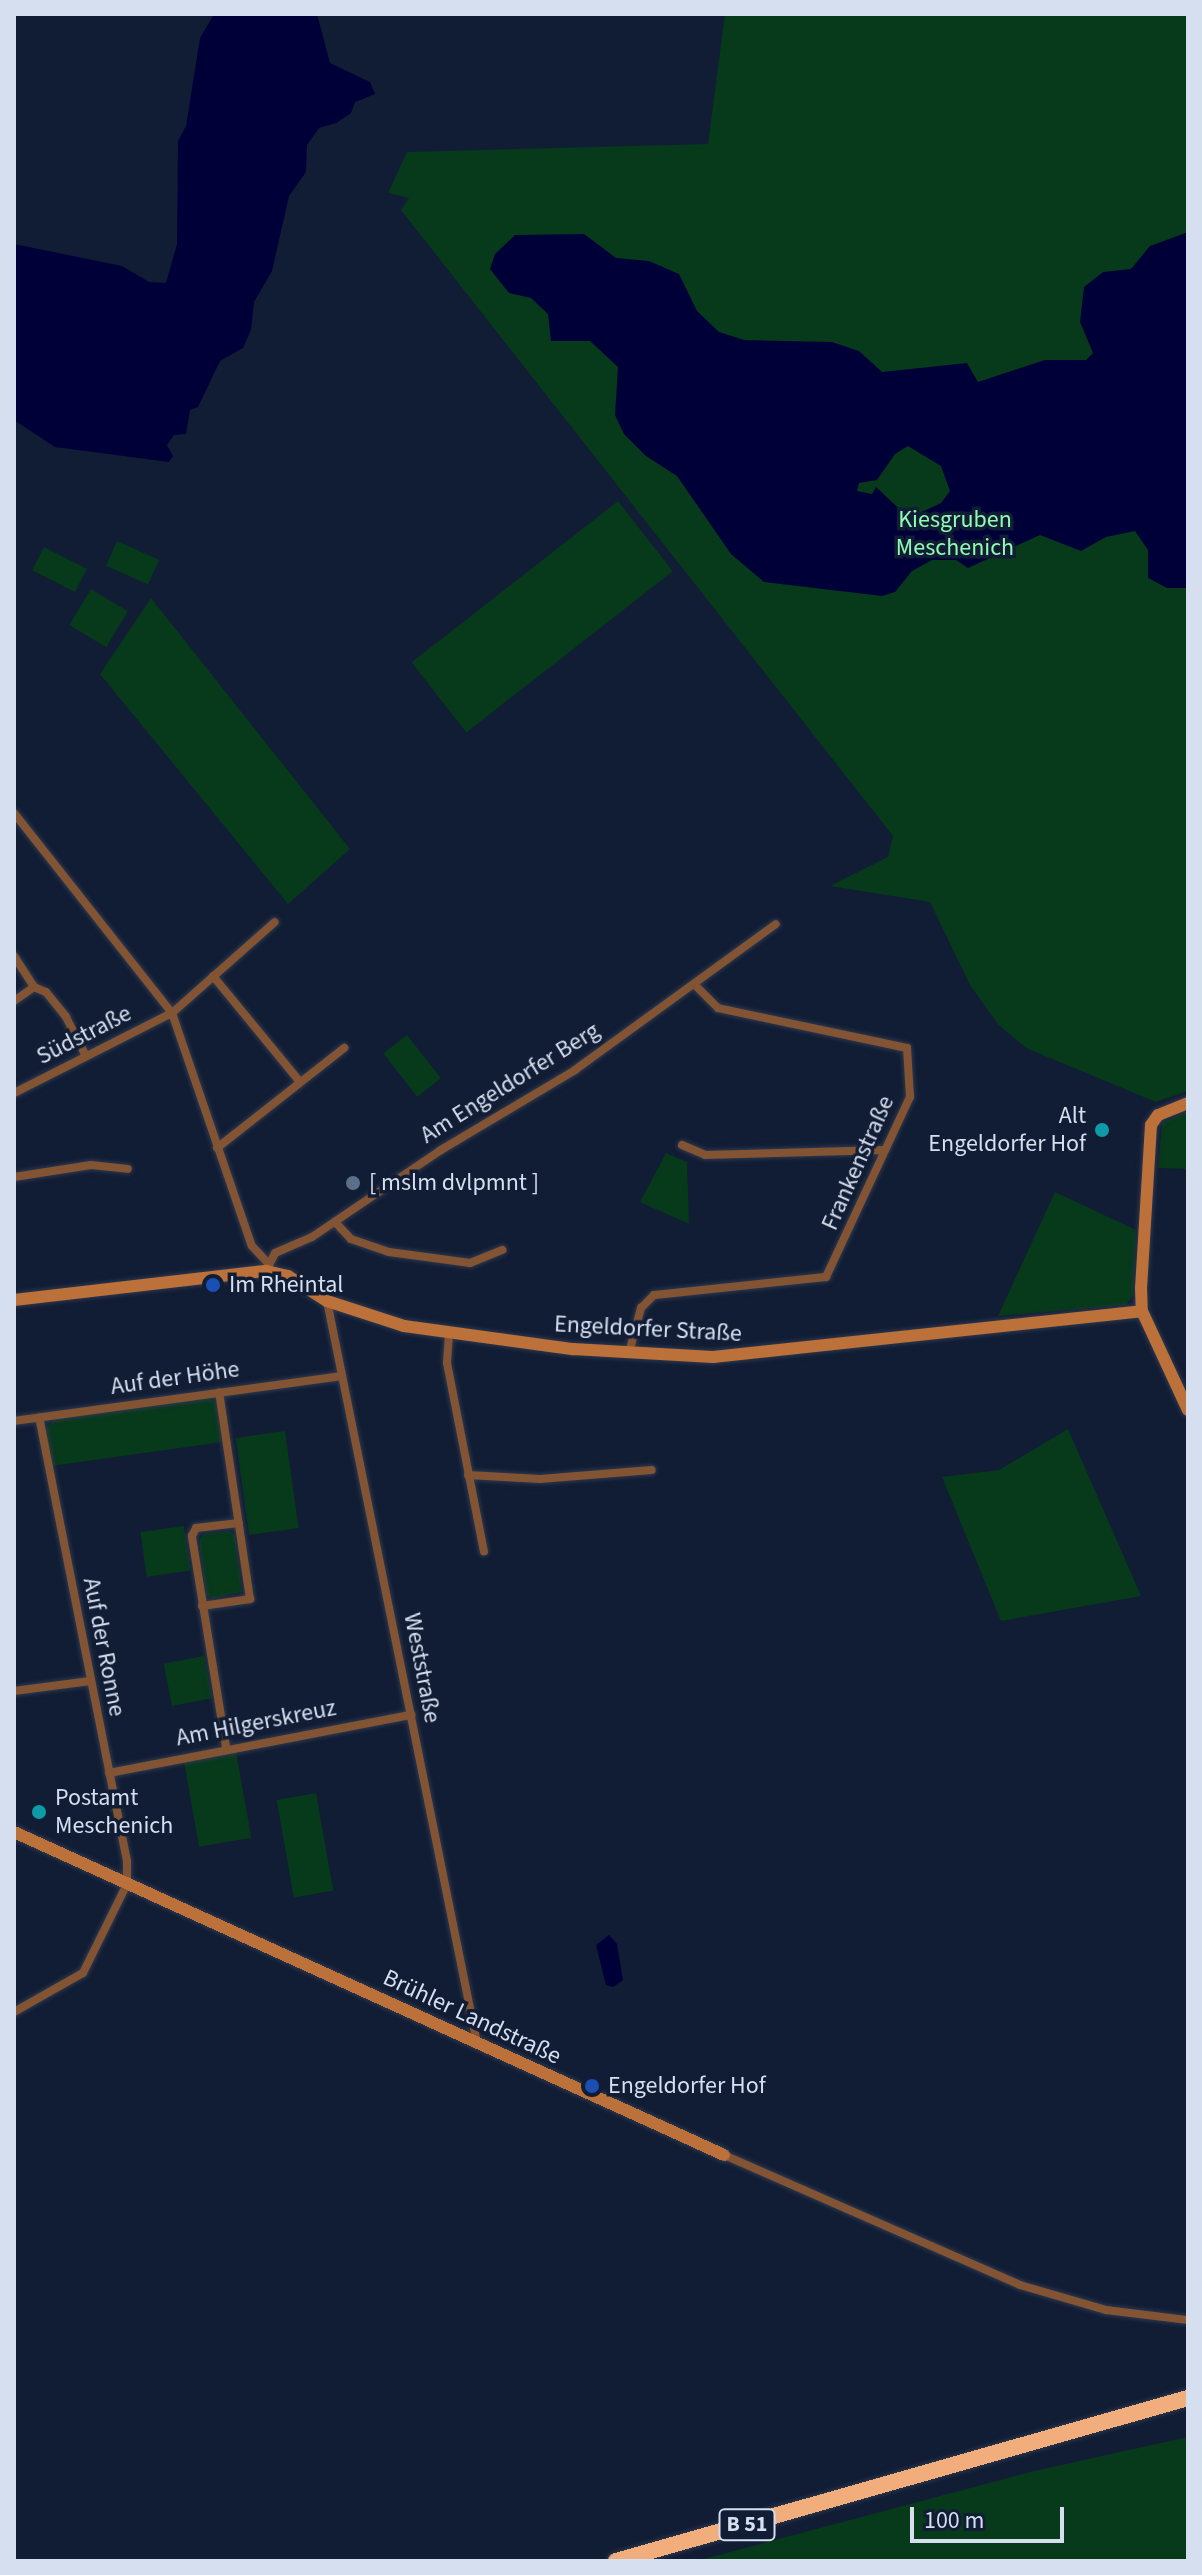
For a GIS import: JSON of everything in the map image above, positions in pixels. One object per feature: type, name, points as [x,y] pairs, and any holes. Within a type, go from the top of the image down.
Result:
[{"type":"highway","name":"B 51","points":[[616,2561],[1188,2398]]},
{"type":"street","points":[[14,813],[172,1013],[252,1246],[267,1267]]},
{"type":"street","name":"Südstraße","points":[[14,1093],[172,1013],[275,922]]},
{"type":"street","name":"Am Engeldorfer Berg","points":[[267,1267],[275,1253],[335,1222],[406,1172],[575,1070],[776,924]]},
{"type":"street","points":[[14,956],[34,987],[46,992],[66,1017],[86,1056]]},
{"type":"street","points":[[213,976],[300,1082]]},
{"type":"street","name":"Frankenstraße","points":[[629,1354],[641,1308],[654,1295],[826,1277],[910,1097],[907,1048],[718,1008],[694,984]]},
{"type":"street","points":[[14,1001],[34,987]]},
{"type":"street","points":[[217,1148],[344,1048]]},
{"type":"street","points":[[1188,1103],[1158,1115],[1151,1125],[1142,1311],[1188,1410]]},
{"type":"street","points":[[682,1145],[705,1155],[885,1150]]},
{"type":"street","points":[[14,1177],[91,1165],[128,1169]]},
{"type":"street","points":[[335,1222],[351,1239],[389,1252],[470,1263],[503,1250]]},
{"type":"street","name":"Engeldorfer Straße","points":[[14,1300],[267,1267],[288,1276],[327,1301],[370,1317],[449,1334],[629,1354],[742,1357],[1142,1311]]},
{"type":"street","name":"Weststraße","points":[[327,1301],[477,2043]]},
{"type":"street","points":[[449,1334],[447,1363],[484,1551]]},
{"type":"street","name":"Auf der Höhe","points":[[14,1421],[342,1376]]},
{"type":"street","points":[[202,1606],[250,1599],[219,1392]]},
{"type":"street","name":"Auf der Ronne","points":[[39,1418],[127,1861],[127,1884]]},
{"type":"street","points":[[468,1475],[540,1479],[652,1470]]},
{"type":"street","points":[[226,1747],[202,1606],[193,1531],[239,1523]]},
{"type":"street","points":[[14,1691],[90,1681]]},
{"type":"street","name":"Am Hilgerskreuz","points":[[109,1773],[226,1747],[411,1715]]},
{"type":"street","name":"Brühler Landstraße","points":[[14,1832],[724,2155],[1020,2285],[1106,2310],[1188,2320]]},
{"type":"street","points":[[14,2012],[83,1973],[127,1884]]},
{"type":"green space","name":"Kiesgruben Meschenich","points":[[725,14],[1188,14],[1188,1091],[1156,1102],[1026,1048],[998,1024],[970,985],[930,902],[830,886],[888,857],[893,836],[401,210],[409,198],[388,193],[407,152],[708,144]]},
{"type":"green space","points":[[618,501],[673,571],[466,732],[412,662]]},
{"type":"green space","points":[[117,541],[159,560],[148,584],[106,566]]},
{"type":"green space","points":[[44,547],[87,569],[75,592],[32,570]]},
{"type":"green space","points":[[91,589],[128,611],[106,647],[69,625]]},
{"type":"green space","points":[[151,598],[350,849],[288,904],[100,674]]},
{"type":"green space","points":[[407,1035],[441,1078],[417,1097],[383,1053]]},
{"type":"green space","points":[[1188,1111],[1188,1169],[1158,1168],[1162,1123]]},
{"type":"green space","points":[[666,1153],[687,1162],[689,1224],[640,1202]]},
{"type":"green space","points":[[1055,1192],[1136,1230],[1133,1296],[1126,1305],[998,1316]]},
{"type":"green space","points":[[208,1398],[217,1402],[222,1442],[51,1466],[45,1429],[55,1419]]},
{"type":"green space","points":[[1068,1429],[1141,1596],[1001,1621],[942,1477],[999,1470]]},
{"type":"green space","points":[[285,1431],[299,1528],[249,1535],[235,1438]]},
{"type":"green space","points":[[184,1526],[190,1571],[147,1577],[140,1532]]},
{"type":"green space","points":[[230,1531],[235,1535],[242,1592],[212,1599],[206,1595],[199,1540],[203,1534]]},
{"type":"green space","points":[[204,1656],[212,1698],[172,1706],[164,1664]]},
{"type":"green space","points":[[236,1751],[251,1838],[199,1847],[184,1760]]},
{"type":"green space","points":[[316,1793],[333,1890],[294,1897],[277,1800]]},
{"type":"green space","points":[[1188,2437],[1188,2561],[696,2561],[1034,2471]]},
{"type":"shaded area","points":[[214,14],[317,14],[330,63],[370,82],[375,94],[355,102],[351,113],[336,123],[319,128],[307,145],[306,172],[289,196],[272,271],[254,302],[251,330],[243,348],[220,361],[198,407],[190,410],[186,434],[174,435],[167,445],[173,456],[169,462],[55,447],[14,420],[14,244],[122,266],[149,282],[166,283],[177,244],[178,141],[186,126],[200,38]]},
{"type":"shaded area","points":[[1188,232],[1188,588],[1167,588],[1148,578],[1148,550],[1135,531],[1106,537],[1081,551],[1040,535],[968,568],[956,560],[932,560],[912,571],[895,592],[882,596],[764,582],[731,554],[677,476],[646,456],[624,434],[615,415],[618,367],[590,341],[551,341],[548,314],[531,298],[509,293],[490,269],[495,254],[515,235],[584,234],[616,258],[649,261],[679,274],[697,311],[719,332],[744,340],[832,342],[859,351],[882,372],[967,363],[978,382],[1045,360],[1086,360],[1093,353],[1080,322],[1084,287],[1103,272],[1131,269],[1150,246]],"holes":[[[908,446],[941,466],[950,491],[941,503],[909,518],[876,487],[872,494],[857,491],[859,483],[877,480],[895,454]]]},
{"type":"shaded area","points":[[609,1935],[617,1944],[623,1980],[613,1987],[606,1985],[596,1945]]},
{"type":"place","name":"Alt Engeldorfer Hof","points":[[1102,1130]]},
{"type":"place","name":"[ mslm dvlpmnt ]","points":[[353,1183]]},
{"type":"place","name":"Im Rheintal","points":[[213,1285]]},
{"type":"place","name":"Postamt Meschenich","points":[[39,1812]]},
{"type":"place","name":"Engeldorfer Hof","points":[[592,2086]]}]
